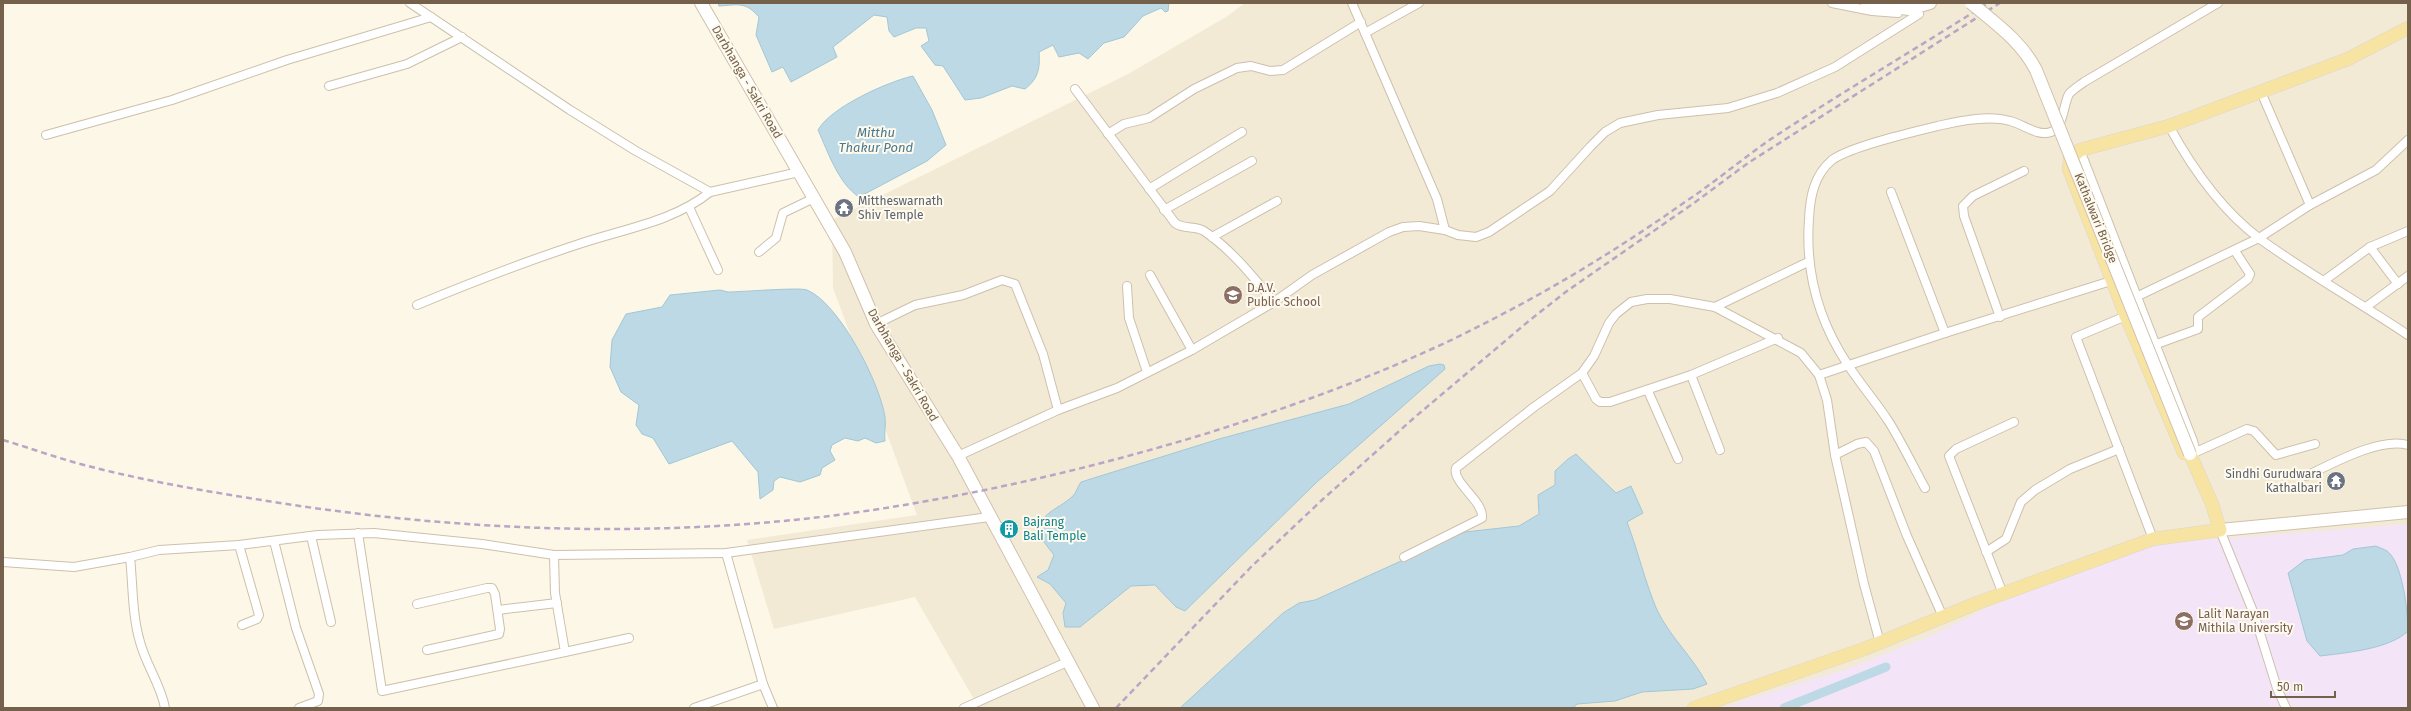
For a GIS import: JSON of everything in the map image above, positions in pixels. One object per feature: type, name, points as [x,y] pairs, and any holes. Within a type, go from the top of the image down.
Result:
[{"type":"main road","name":"Darbhanga - Sakri Road","points":[[701,3],[845,252],[876,324],[958,456],[989,517],[1092,708]]},
{"type":"main road","points":[[1867,3],[1909,9],[1930,3]]},
{"type":"main road","name":"Kathalwari Bridge","points":[[1971,3],[2017,41],[2025,50],[2036,70],[2193,453]]},
{"type":"main road","points":[[2220,530],[2193,453],[2184,453],[2111,281],[2069,169],[2070,159],[2080,150],[2169,126],[2348,59],[2408,28]]},
{"type":"main road","points":[[1694,708],[1880,643],[1943,617],[2153,539],[2220,530],[2408,512]]},
{"type":"street","points":[[410,3],[603,131],[710,192]]},
{"type":"street","points":[[1352,3],[1437,199],[1445,230]]},
{"type":"street","points":[[1365,33],[1418,3]]},
{"type":"street","points":[[958,456],[1058,410],[1117,388],[1192,350],[1274,302],[1312,275],[1389,232],[1403,227],[1419,226],[1445,230],[1458,236],[1476,237],[1489,232],[1550,191],[1600,137],[1620,124],[1658,115],[1728,108],[1777,93],[1835,67],[1919,14],[1872,11],[1832,3]]},
{"type":"street","points":[[1925,488],[1888,420],[1848,365],[1826,328],[1814,295],[1808,262],[1810,200],[1817,178],[1834,159],[1906,134],[1968,119],[2010,120],[2036,131],[2045,133],[2051,132],[2055,129],[2064,113],[2071,92],[2084,82],[2218,3]]},
{"type":"street","points":[[46,135],[193,94],[287,60],[431,17]]},
{"type":"street","points":[[1108,134],[1124,124],[1149,118],[1194,89],[1237,68],[1251,66],[1270,71],[1283,70],[1361,22]]},
{"type":"street","points":[[329,86],[407,64],[462,37]]},
{"type":"street","points":[[1075,89],[1164,210],[1179,226],[1197,227],[1212,237],[1245,268],[1274,302]]},
{"type":"street","points":[[2262,92],[2310,205]]},
{"type":"street","points":[[2169,126],[2184,153],[2206,184],[2259,238],[2408,335]]},
{"type":"street","points":[[1149,189],[1242,132]]},
{"type":"street","points":[[2136,297],[2259,238],[2310,205],[2376,170],[2408,140]]},
{"type":"street","points":[[2080,150],[2193,453],[2247,429],[2254,431],[2276,455],[2315,444]]},
{"type":"street","points":[[1164,210],[1252,161]]},
{"type":"street","points":[[2000,317],[1964,216],[1963,206],[1973,196],[2024,171]]},
{"type":"street","points":[[417,304],[518,264],[670,216],[689,207],[710,192],[799,172]]},
{"type":"street","points":[[1891,192],[1945,333]]},
{"type":"street","points":[[759,252],[776,238],[783,213],[814,198]]},
{"type":"street","points":[[1212,237],[1277,202]]},
{"type":"street","points":[[689,207],[718,270]]},
{"type":"street","points":[[2325,280],[2370,247],[2408,231]]},
{"type":"street","points":[[2370,247],[2398,284]]},
{"type":"street","points":[[2154,345],[2198,329],[2197,318],[2248,279],[2250,274],[2235,250]]},
{"type":"street","points":[[1715,307],[1808,262]]},
{"type":"street","points":[[1150,275],[1192,350]]},
{"type":"street","points":[[2366,307],[2408,276]]},
{"type":"street","points":[[876,324],[916,305],[963,295],[1002,280],[1014,284],[1043,354],[1058,410]]},
{"type":"street","points":[[1819,375],[1945,333],[2111,281]]},
{"type":"street","points":[[1127,286],[1129,318],[1147,372]]},
{"type":"street","points":[[1404,557],[1480,520],[1482,512],[1456,474],[1456,468],[1534,407],[1582,373],[1594,356],[1609,323],[1620,310],[1631,302],[1647,299],[1670,299],[1715,307],[1778,338],[1801,353],[1819,375],[1827,400],[1835,455],[1864,584],[1880,643]]},
{"type":"street","points":[[2126,316],[2076,337],[2153,539]]},
{"type":"street","points":[[1582,373],[1600,402],[1610,402],[1648,391],[1691,375],[1778,338]]},
{"type":"street","points":[[1691,375],[1720,450]]},
{"type":"street","points":[[1648,391],[1678,459]]},
{"type":"street","points":[[2004,594],[1949,456],[1956,449],[2014,422]]},
{"type":"street","points":[[1835,455],[1866,442],[1874,451],[1907,536],[1943,617]]},
{"type":"street","points":[[2306,476],[2361,451],[2398,444],[2408,446]]},
{"type":"street","points":[[1986,552],[2006,540],[2019,506],[2035,490],[2070,469],[2118,449]]},
{"type":"street","points":[[3,562],[74,567],[159,550],[239,545],[311,536],[358,534],[400,535],[554,555],[726,553],[989,517]]},
{"type":"street","points":[[2220,530],[2254,614],[2277,688],[2286,708]]},
{"type":"street","points":[[358,534],[382,691],[629,638]]},
{"type":"street","points":[[311,536],[331,622]]},
{"type":"street","points":[[274,541],[296,628],[319,694],[318,701],[299,708]]},
{"type":"street","points":[[239,545],[259,616],[242,625]]},
{"type":"street","points":[[726,553],[763,684],[773,708]]},
{"type":"street","points":[[554,555],[557,602],[565,652]]},
{"type":"street","points":[[130,557],[137,630],[143,652],[161,692],[165,708]]},
{"type":"street","points":[[416,604],[490,588],[494,591],[500,631],[497,635],[427,650]]},
{"type":"street","points":[[498,610],[557,602]]},
{"type":"street","points":[[964,708],[1067,662]]},
{"type":"street","points":[[694,708],[763,684]]},
{"type":"shaded area","points":[[1245,3],[2408,3],[2408,708],[979,708],[915,597],[774,629],[747,540],[917,515],[833,288],[832,220],[1128,74],[1226,17]]},
{"type":"shaded area","name":"Lalit Narayan Mithila University","points":[[2408,524],[2408,708],[1720,708],[1847,669],[1935,634],[1987,608],[2153,544]]},
{"type":"water","points":[[718,3],[1169,3],[1168,11],[1165,12],[1161,8],[1143,16],[1124,37],[1104,43],[1088,59],[1079,53],[1059,57],[1053,45],[1039,52],[1038,72],[1030,85],[1025,89],[1012,86],[981,98],[965,100],[943,66],[935,65],[921,46],[929,41],[926,28],[916,28],[894,37],[889,31],[887,17],[874,15],[833,47],[837,57],[791,82],[783,67],[772,72],[756,35],[759,17],[750,8],[745,6],[719,6]]},
{"type":"water","name":"Mitthu Thakur Pond","points":[[913,76],[932,110],[946,145],[927,161],[859,197],[845,184],[839,175],[818,130],[825,121],[847,104],[889,84]]},
{"type":"water","points":[[802,289],[807,290],[819,298],[832,311],[844,327],[867,365],[882,402],[885,417],[885,441],[876,443],[865,438],[858,441],[845,438],[832,445],[830,451],[835,460],[822,468],[820,475],[800,482],[780,477],[774,481],[773,490],[760,499],[758,472],[732,441],[669,464],[653,438],[642,434],[636,425],[639,405],[621,392],[610,367],[612,340],[626,314],[662,307],[670,295],[720,290],[728,292]]},
{"type":"water","points":[[1440,364],[1444,365],[1445,369],[1317,482],[1185,611],[1176,607],[1155,585],[1131,586],[1080,627],[1065,627],[1063,613],[1066,603],[1050,584],[1037,577],[1048,570],[1054,555],[1044,542],[1035,537],[1041,521],[1045,516],[1073,496],[1081,482],[1219,439],[1349,404],[1429,366]]},
{"type":"water","points":[[1576,454],[1616,493],[1631,486],[1643,513],[1627,522],[1657,610],[1662,620],[1707,684],[1693,689],[1642,692],[1615,701],[1577,704],[1573,708],[1180,708],[1283,613],[1299,603],[1315,600],[1465,532],[1519,526],[1539,514],[1538,495],[1555,485],[1555,471]]},
{"type":"water","points":[[2376,546],[2387,551],[2397,566],[2404,589],[2408,631],[2400,637],[2379,646],[2354,652],[2320,656],[2307,641],[2288,573],[2305,560],[2343,555],[2353,549]]},
{"type":"waterway","points":[[1784,708],[1886,667]]},
{"type":"railway","points":[[3,440],[74,462],[162,483],[293,505],[430,521],[569,529],[707,527],[776,522],[891,507],[1028,481],[1164,446],[1281,409],[1354,382],[1426,352],[1461,335],[1544,292],[1615,249],[1662,218],[1771,139],[1988,3]]},
{"type":"railway","points":[[1116,708],[1251,567],[1322,500],[1415,417],[1530,320],[1567,291],[1694,203],[1748,163],[2000,3]]},
{"type":"place","name":"Mittheswarnath Shiv Temple","points":[[844,208]]},
{"type":"place","name":"D.A.V. Public School","points":[[1233,295]]},
{"type":"place","name":"Sindhi Gurudwara Kathalbari","points":[[2336,481]]},
{"type":"place","name":"Bajrang Bali Temple","points":[[1009,529]]},
{"type":"place","name":"Lalit Narayan Mithila University","points":[[2184,621]]}]
